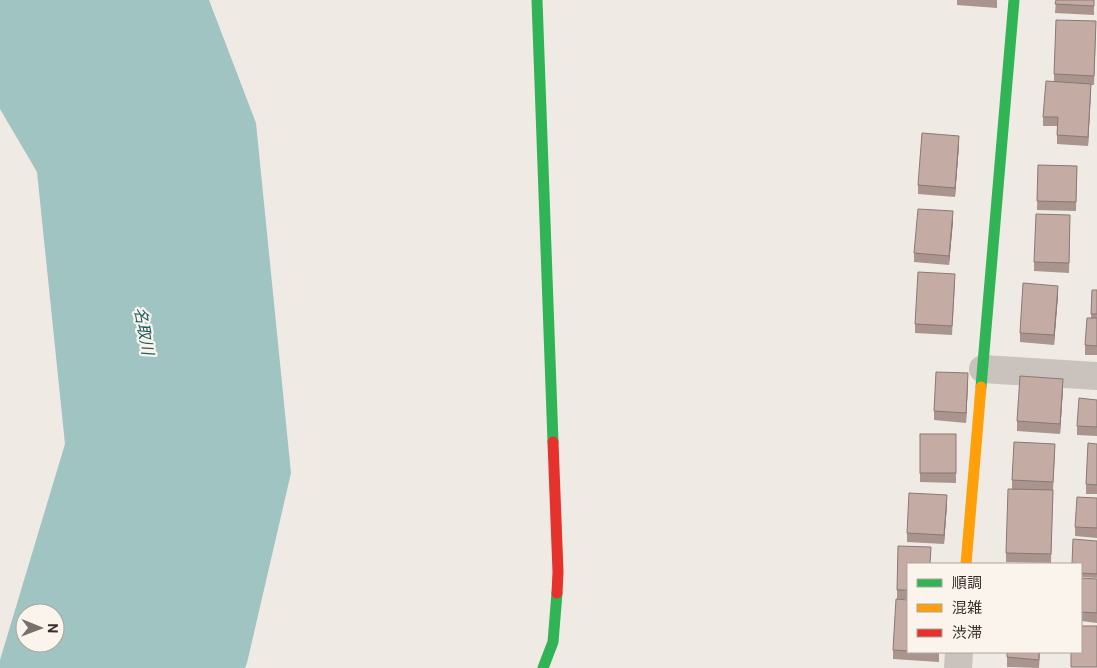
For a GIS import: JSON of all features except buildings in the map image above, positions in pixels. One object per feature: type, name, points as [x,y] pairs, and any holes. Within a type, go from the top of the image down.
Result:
[{"type":"street","points":[[537,0],[558,572],[553,642],[544,668]]},
{"type":"street","points":[[966,563],[1014,0]]},
{"type":"street","points":[[983,369],[1097,376]]},
{"type":"street","points":[[958,668],[959,653]]},
{"type":"water","name":"名取川","points":[[0,0],[209,0],[256,123],[291,473],[245,668],[0,668],[0,660],[15,610],[15,653],[65,653],[65,603],[17,603],[65,444],[37,172],[0,109]]},
{"type":"traffic: fast","points":[[537,0],[553,442]]},
{"type":"traffic: fast","points":[[981,387],[1014,0]]},
{"type":"traffic: fast","points":[[543,668],[553,642],[557,593]]},
{"type":"traffic: slow","points":[[966,563],[981,387]]},
{"type":"traffic: jam","points":[[553,442],[558,572],[557,593]]}]
